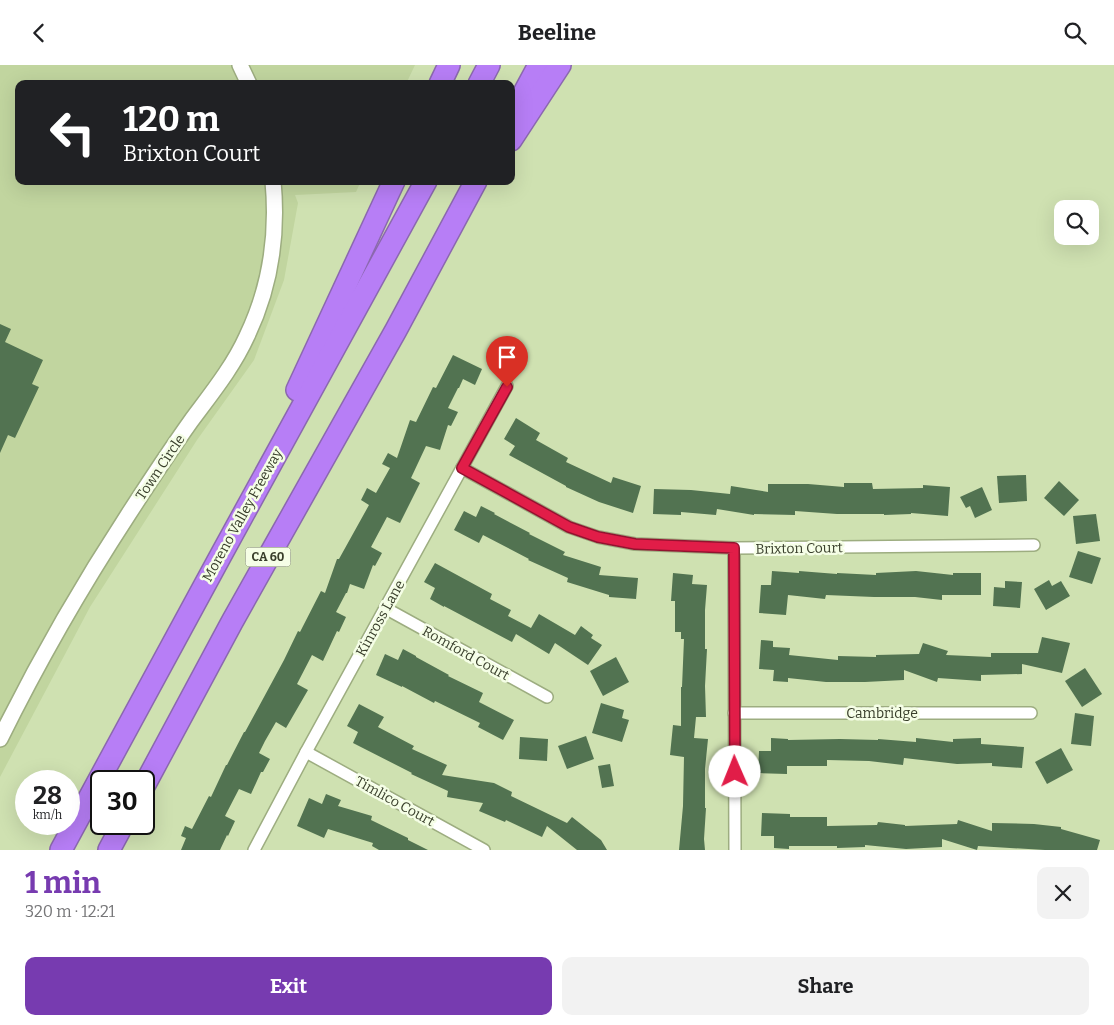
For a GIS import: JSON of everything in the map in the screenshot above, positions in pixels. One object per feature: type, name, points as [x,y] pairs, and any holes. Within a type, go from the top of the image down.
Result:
[{"type":"highway","points":[[442,80],[449,65]]},
{"type":"highway","points":[[481,80],[489,65]]},
{"type":"highway","points":[[515,110],[539,65]]},
{"type":"highway","points":[[515,133],[560,65]]},
{"type":"highway","points":[[221,555],[392,185]]},
{"type":"highway","name":"Moreno Valley Freeway","points":[[61,850],[424,185]]},
{"type":"highway","name":"CA 60","points":[[153,770],[232,622],[396,330],[474,185]]},
{"type":"highway","points":[[396,330],[483,185]]},
{"type":"highway","points":[[109,850],[117,835]]},
{"type":"street","points":[[240,65],[247,80]]},
{"type":"street","name":"Town Circle","points":[[0,739],[51,643],[106,549],[165,459],[232,363],[247,336],[261,301],[270,267],[274,225],[273,185]]},
{"type":"street","name":"Kinross Lane","points":[[254,850],[507,387]]},
{"type":"street","name":"Brixton Court","points":[[462,468],[569,527],[598,537],[635,544],[734,548],[1034,545]]},
{"type":"street","points":[[734,548],[736,850]]},
{"type":"street","name":"Romford Court","points":[[385,609],[547,697]]},
{"type":"street","name":"Cambridge","points":[[734,713],[1031,713]]},
{"type":"street","name":"Timlico Court","points":[[306,752],[484,850]]},
{"type":"shaded area","points":[[0,65],[415,65],[408,80],[15,80],[15,185],[359,185],[356,192],[295,195],[298,203],[284,280],[254,360],[197,440],[90,607],[0,777]]},
{"type":"building","points":[[0,324],[11,329],[5,342],[43,360],[32,384],[39,387],[15,438],[8,435],[0,453]]},
{"type":"building","points":[[453,355],[482,369],[475,385],[463,379],[458,388],[448,408],[458,412],[451,426],[448,425],[440,450],[426,446],[411,478],[420,483],[400,523],[387,517],[371,547],[382,553],[375,566],[373,565],[364,589],[350,584],[336,612],[346,617],[339,632],[337,631],[323,661],[312,655],[297,684],[308,690],[286,728],[276,722],[265,741],[259,753],[270,759],[263,772],[261,772],[251,794],[239,789],[225,816],[235,821],[220,850],[181,850],[186,838],[181,836],[185,826],[192,829],[209,796],[211,797],[226,765],[298,631],[300,632],[321,591],[325,593],[337,559],[339,559],[369,505],[361,500],[367,488],[376,493],[390,468],[382,464],[388,453],[397,458],[410,420],[416,422],[433,387],[436,388]]},
{"type":"building","points":[[516,418],[540,433],[536,440],[568,458],[566,462],[611,483],[613,477],[641,486],[633,513],[599,502],[566,487],[509,455],[515,446],[504,439]]},
{"type":"building","points":[[1026,475],[1027,501],[999,503],[997,476]]},
{"type":"building","points":[[1059,481],[1079,500],[1064,516],[1044,498]]},
{"type":"building","points":[[844,483],[872,483],[873,489],[923,488],[923,485],[950,487],[948,516],[911,513],[884,515],[795,511],[795,515],[754,515],[717,509],[716,515],[681,512],[681,515],[653,514],[654,489],[730,494],[731,486],[768,492],[768,484],[808,484],[844,487]]},
{"type":"building","points":[[982,487],[992,510],[975,518],[970,506],[966,508],[960,497]]},
{"type":"building","points":[[481,506],[529,534],[565,552],[563,555],[601,567],[599,575],[638,578],[636,599],[609,597],[609,595],[567,582],[568,578],[528,560],[483,535],[479,543],[454,530],[464,511],[476,517]]},
{"type":"building","points":[[1096,514],[1100,541],[1076,544],[1073,516]]},
{"type":"building","points":[[1078,551],[1101,558],[1092,584],[1069,577]]},
{"type":"building","points":[[435,563],[492,594],[490,599],[511,610],[508,616],[531,628],[539,614],[575,635],[581,626],[593,635],[591,638],[602,645],[588,665],[555,643],[549,654],[516,634],[512,642],[430,599],[435,588],[424,582]]},
{"type":"building","points":[[772,571],[876,575],[876,573],[916,571],[953,575],[953,573],[981,573],[981,595],[942,595],[942,600],[915,597],[826,595],[825,599],[788,595],[786,615],[759,613],[761,585],[771,585]]},
{"type":"building","points":[[673,573],[693,575],[692,584],[707,585],[705,610],[705,649],[707,649],[706,717],[696,717],[694,738],[708,739],[705,769],[705,850],[679,850],[683,806],[684,757],[670,755],[673,725],[681,726],[684,639],[681,639],[681,632],[675,632],[675,601],[671,601]]},
{"type":"building","points":[[1049,580],[1052,586],[1061,581],[1070,596],[1046,610],[1034,589]]},
{"type":"building","points":[[1005,581],[1022,582],[1020,608],[993,606],[994,587],[1005,588]]},
{"type":"building","points":[[1042,637],[1070,643],[1062,673],[1022,664],[1022,674],[981,675],[981,681],[938,678],[937,682],[904,670],[904,680],[826,682],[788,678],[788,682],[773,681],[774,670],[759,669],[761,640],[773,641],[773,647],[790,648],[789,655],[838,660],[838,656],[876,657],[876,655],[919,654],[923,643],[948,651],[946,655],[991,657],[991,653],[1038,653]]},
{"type":"building","points":[[403,649],[448,676],[483,693],[479,702],[514,720],[503,740],[478,727],[480,723],[376,675],[385,654],[398,660]]},
{"type":"building","points":[[616,657],[629,682],[603,696],[590,671]]},
{"type":"building","points":[[1085,668],[1102,694],[1082,707],[1065,681]]},
{"type":"building","points":[[601,703],[624,710],[622,718],[629,720],[622,742],[592,733]]},
{"type":"building","points":[[359,704],[384,717],[378,727],[414,746],[412,749],[447,765],[442,775],[494,783],[512,792],[511,796],[567,823],[572,817],[601,840],[607,850],[577,850],[547,826],[542,837],[506,820],[505,822],[479,811],[483,803],[447,797],[448,791],[411,774],[353,743],[358,732],[347,726]]},
{"type":"building","points":[[1075,713],[1094,716],[1091,746],[1071,744]]},
{"type":"building","points":[[586,736],[594,759],[567,769],[558,746]]},
{"type":"building","points":[[520,737],[548,739],[547,761],[519,759]]},
{"type":"building","points":[[771,738],[788,740],[878,739],[916,742],[916,738],[953,742],[953,739],[981,738],[981,744],[1024,747],[1022,768],[992,766],[992,763],[957,764],[904,758],[903,765],[869,761],[827,760],[827,766],[787,766],[787,774],[758,773],[759,751],[771,751]]},
{"type":"building","points":[[1061,748],[1073,770],[1047,784],[1035,762]]},
{"type":"building","points":[[610,764],[614,786],[602,788],[598,766]]},
{"type":"building","points":[[326,794],[341,800],[338,806],[372,816],[371,820],[428,850],[379,850],[372,846],[373,843],[328,829],[324,838],[297,826],[309,798],[322,804]]},
{"type":"building","points":[[762,813],[790,814],[790,817],[827,817],[827,826],[877,825],[878,822],[905,826],[957,824],[958,820],[992,831],[992,823],[1034,824],[1061,827],[1061,829],[1100,840],[1097,850],[1045,850],[978,846],[977,850],[942,839],[942,847],[906,849],[865,845],[865,847],[837,848],[837,846],[789,846],[789,849],[774,848],[774,836],[761,836]]},
{"type":"route","points":[[507,387],[462,468],[569,527],[598,537],[635,544],[734,548],[735,772]]}]
